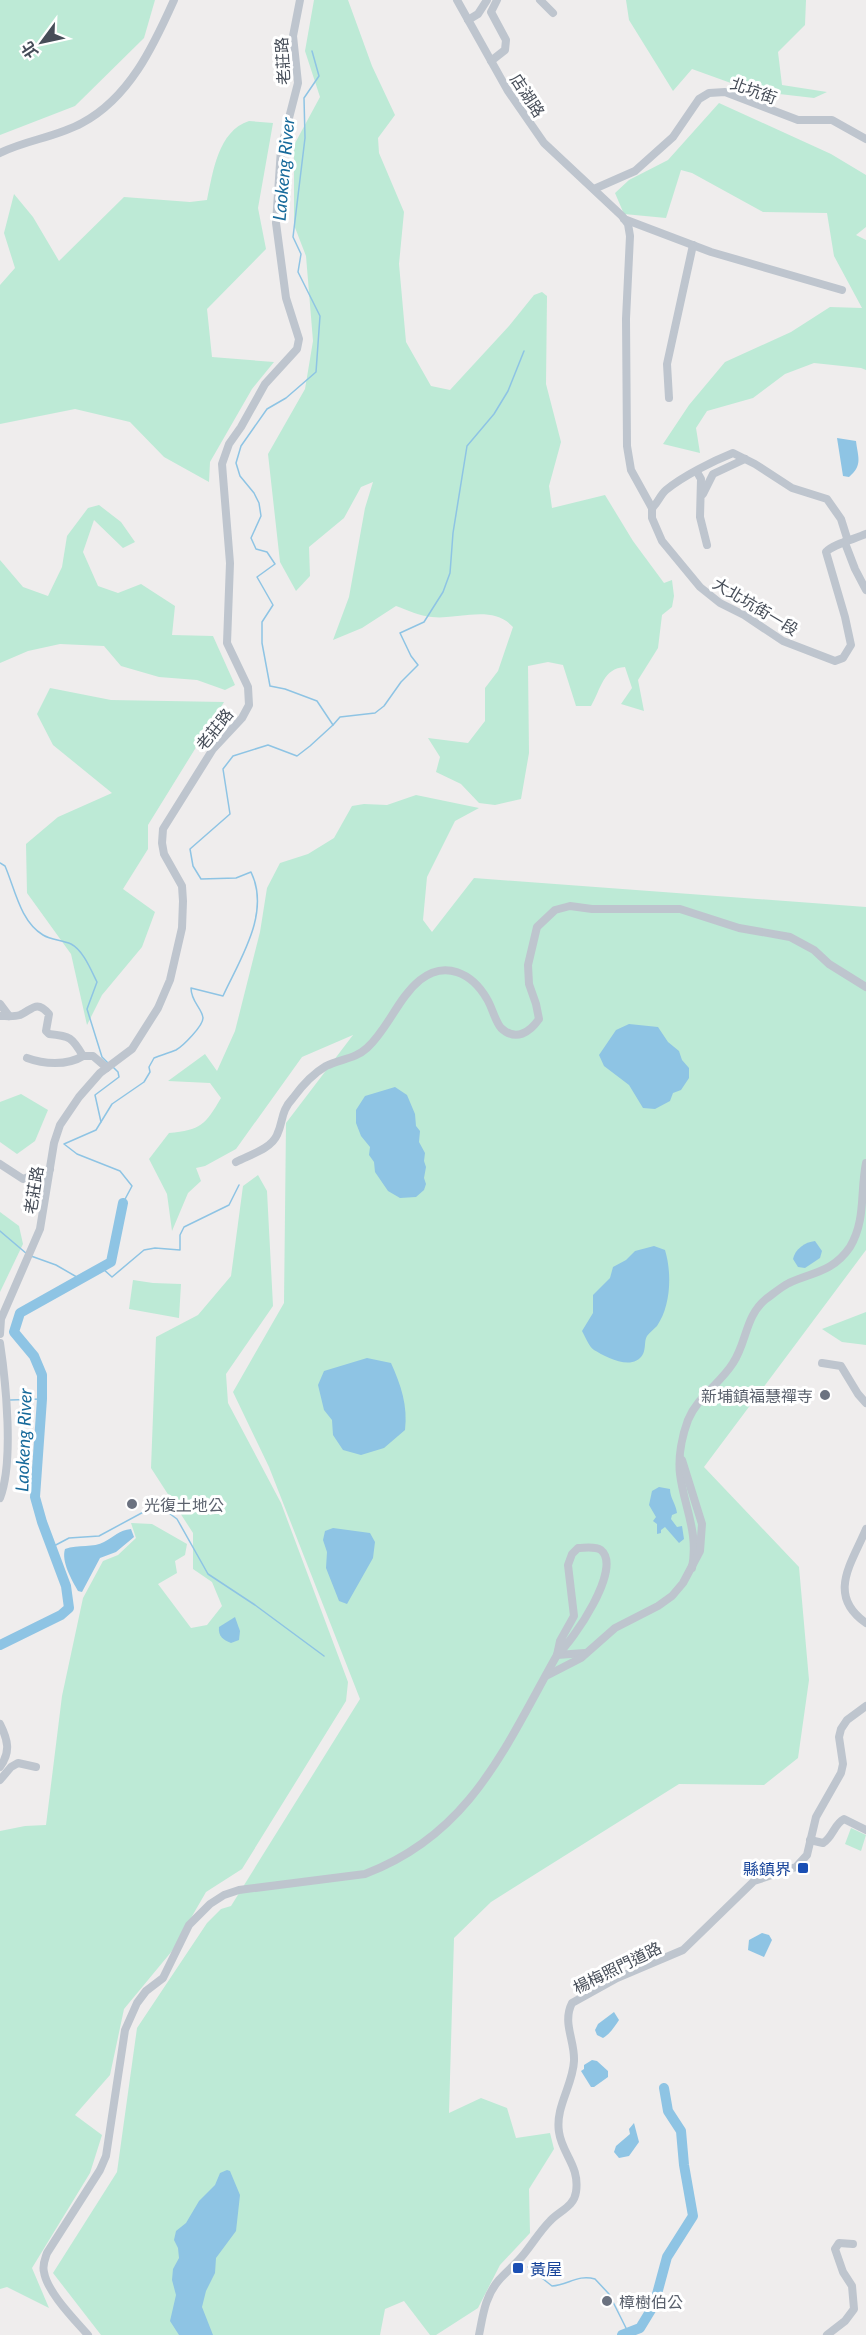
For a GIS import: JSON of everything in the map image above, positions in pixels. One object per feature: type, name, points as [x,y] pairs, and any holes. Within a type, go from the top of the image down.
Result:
[{"type":"street","points":[[0,153],[81,124],[104,109],[126,86],[152,49],[174,0]]},
{"type":"street","name":"老莊路","points":[[0,1334],[1,1319],[40,1229],[54,1143],[64,1118],[79,1097],[110,1066],[132,1049],[158,1008],[170,980],[182,928],[183,901],[182,886],[164,854],[162,843],[164,829],[213,748],[242,718],[249,705],[248,687],[227,643],[230,563],[222,464],[229,444],[265,384],[297,349],[299,339],[286,298],[276,224],[281,149],[298,83],[292,36],[300,0]]},
{"type":"street","name":"店湖路","points":[[457,0],[507,90],[544,143],[594,189]]},
{"type":"street","points":[[468,20],[478,14],[487,0]]},
{"type":"street","points":[[491,60],[505,50],[506,40],[491,12],[497,0]]},
{"type":"street","points":[[540,0],[553,13]]},
{"type":"street","name":"北坑街","points":[[594,189],[635,171],[673,137],[699,99],[709,93],[725,92],[798,120],[832,120],[866,139]]},
{"type":"street","points":[[594,189],[624,219],[693,245],[842,290]]},
{"type":"street","name":"大北坑街一段","points":[[624,219],[630,236],[626,319],[627,446],[631,470],[652,508],[652,518],[662,541],[709,595],[783,641],[835,661],[843,658],[850,645],[845,617],[826,552],[831,546],[845,543]]},
{"type":"street","points":[[669,398],[667,364],[693,245]]},
{"type":"street","points":[[652,508],[658,504],[663,491],[715,460],[733,453],[792,488],[827,499],[841,519],[847,538],[845,543],[866,590]]},
{"type":"street","points":[[701,497],[713,474],[745,459]]},
{"type":"street","points":[[697,472],[701,479],[699,517],[707,545]]},
{"type":"street","points":[[845,543],[866,534]]},
{"type":"street","points":[[236,1162],[272,1142],[277,1135],[284,1110],[292,1098],[325,1067],[355,1057],[369,1046],[415,984],[428,973],[442,969],[456,970],[476,985],[487,998],[501,1028],[515,1034],[524,1034],[532,1029],[538,1019],[529,984],[529,956],[537,927],[555,910],[570,906],[592,909],[680,909],[739,928],[790,937],[814,950],[829,964],[866,987]]},
{"type":"street","points":[[0,1004],[9,1016]]},
{"type":"street","points":[[0,1016],[19,1016],[30,1006],[45,1010],[49,1014],[46,1031],[49,1034],[69,1036],[82,1056]]},
{"type":"street","points":[[27,1058],[48,1063],[93,1056],[110,1066]]},
{"type":"street","points":[[545,1677],[581,1658],[615,1628],[672,1596],[683,1583],[692,1568],[694,1556],[693,1530],[680,1473],[683,1437],[689,1418],[703,1395],[734,1363],[748,1322],[764,1301],[788,1284],[825,1270],[850,1247],[863,1218],[866,1163]]},
{"type":"street","points":[[0,1164],[23,1179],[50,1169]]},
{"type":"street","points":[[0,1343],[6,1400],[6,1478],[0,1498]]},
{"type":"street","points":[[822,1363],[841,1366],[866,1403]]},
{"type":"street","points":[[866,1529],[844,1577],[845,1594],[853,1611],[866,1623]]},
{"type":"street","points":[[88,2335],[48,2285],[44,2264],[48,2253],[100,2170],[106,2156],[129,2016],[146,1991],[163,1978],[189,1925],[210,1904],[224,1895],[249,1889],[365,1874],[382,1868],[419,1846],[454,1818],[493,1768],[557,1655],[560,1641],[574,1616],[568,1565],[572,1554],[578,1548],[596,1548],[603,1551],[607,1562],[604,1582],[594,1603],[565,1648],[557,1655]]},
{"type":"street","points":[[557,1655],[585,1653]]},
{"type":"street","name":"楊梅照門道路","points":[[480,2335],[487,2300],[493,2288],[524,2255],[554,2217],[573,2203],[576,2191],[573,2162],[559,2134],[558,2122],[572,2076],[574,2059],[567,2017],[572,2003],[617,1978],[683,1950],[754,1881],[796,1867],[807,1855],[823,1803],[841,1773],[843,1764],[839,1737],[841,1729],[847,1720],[866,1706]]},
{"type":"street","points":[[0,1724],[8,1747],[7,1757],[0,1767]]},
{"type":"street","points":[[0,1780],[11,1767],[18,1763],[36,1767]]},
{"type":"street","points":[[810,1840],[823,1843],[829,1839],[839,1822],[844,1819],[866,1830]]},
{"type":"street","points":[[827,2335],[845,2321],[854,2309],[852,2286],[843,2272],[835,2249],[839,2243],[853,2244]]},
{"type":"green space","points":[[0,0],[155,0],[144,38],[75,106],[0,135]]},
{"type":"green space","points":[[314,0],[348,0],[372,66],[395,115],[378,138],[379,153],[404,212],[399,264],[406,342],[431,386],[450,390],[509,326],[534,295],[542,292],[547,296],[546,384],[561,442],[549,486],[552,508],[605,495],[633,541],[664,583],[672,580],[674,596],[672,607],[662,615],[658,648],[638,680],[644,711],[621,704],[632,688],[625,667],[618,668],[607,675],[591,706],[576,706],[563,665],[548,662],[528,666],[529,753],[521,799],[495,805],[479,803],[461,784],[436,772],[440,757],[428,738],[468,743],[485,721],[485,688],[498,671],[513,627],[505,620],[495,616],[475,614],[432,617],[396,606],[362,628],[333,640],[349,597],[365,508],[373,482],[361,487],[344,518],[309,547],[310,576],[296,591],[280,562],[268,454],[305,389],[313,341],[306,256],[294,225],[294,145],[320,97],[305,51]]},
{"type":"green space","points":[[626,0],[806,0],[805,25],[778,52],[782,85],[827,92],[814,98],[753,91],[692,69],[673,91],[629,20]]},
{"type":"green space","points":[[719,103],[831,154],[866,175],[866,227],[856,235],[866,240],[866,370],[814,363],[785,374],[753,398],[707,411],[696,428],[700,453],[663,444],[689,405],[725,362],[791,332],[830,307],[862,308],[834,256],[827,213],[763,212],[692,173],[681,170],[666,218],[624,214],[615,193],[629,180],[668,160]]},
{"type":"green space","points":[[249,121],[273,123],[258,208],[266,249],[207,309],[212,357],[274,362],[252,389],[210,462],[209,482],[164,457],[130,422],[75,409],[0,424],[0,285],[15,268],[4,233],[14,194],[33,217],[59,261],[124,197],[190,202],[207,200],[215,165],[224,143],[239,126]]},
{"type":"green space","points":[[99,505],[121,522],[135,542],[123,548],[94,520],[83,552],[98,586],[118,593],[141,584],[175,606],[172,635],[213,636],[235,685],[225,690],[197,680],[159,677],[121,666],[104,646],[60,644],[28,651],[0,663],[0,560],[23,587],[48,596],[62,567],[67,536],[88,508]]},
{"type":"green space","points":[[50,688],[111,700],[224,702],[148,825],[148,849],[123,889],[155,912],[142,947],[102,995],[87,1025],[71,954],[27,893],[26,844],[58,817],[112,793],[53,745],[37,714]]},
{"type":"green space","points":[[416,795],[479,808],[455,821],[427,877],[423,920],[432,932],[474,878],[866,907],[866,1250],[704,1467],[799,1567],[809,1680],[798,1758],[764,1785],[679,1784],[491,1902],[454,1938],[449,2113],[481,2098],[507,2108],[516,2138],[550,2133],[554,2149],[529,2189],[530,2233],[500,2265],[478,2308],[436,2335],[430,2335],[404,2301],[385,2309],[380,2335],[101,2335],[53,2273],[117,2172],[137,2028],[207,1923],[221,1909],[231,1906],[360,1699],[269,1467],[233,1392],[284,1303],[286,1123],[353,1035],[302,1057],[236,1149],[205,1166],[196,1168],[201,1181],[188,1193],[172,1231],[167,1194],[149,1159],[169,1133],[195,1128],[206,1120],[221,1098],[210,1083],[168,1081],[205,1054],[217,1071],[235,1031],[260,932],[267,888],[280,863],[308,854],[334,838],[352,806],[387,805]]},
{"type":"green space","points":[[21,1094],[48,1110],[35,1141],[17,1154],[0,1142],[0,1102]]},
{"type":"green space","points":[[258,1175],[267,1191],[273,1306],[226,1374],[228,1403],[281,1503],[348,1682],[346,1701],[242,1869],[206,1892],[172,1951],[124,2009],[110,2075],[75,2115],[102,2135],[90,2173],[32,2268],[49,2308],[7,2287],[0,2289],[0,1831],[46,1825],[62,1696],[83,1598],[103,1561],[118,1555],[136,1538],[131,1523],[152,1524],[187,1544],[185,1555],[175,1561],[177,1573],[158,1584],[191,1628],[207,1625],[222,1606],[212,1582],[193,1569],[193,1533],[151,1468],[156,1337],[198,1315],[231,1276],[243,1186]]},
{"type":"green space","points":[[0,1212],[19,1226],[23,1244],[0,1292]]},
{"type":"green space","points":[[133,1280],[181,1284],[179,1318],[129,1309]]},
{"type":"green space","points":[[866,1312],[866,1345],[842,1342],[822,1329]]},
{"type":"green space","points":[[851,1828],[866,1835],[861,1851],[845,1844]]},
{"type":"water","points":[[837,438],[856,441],[858,465],[849,477],[843,476]]},
{"type":"water","points":[[629,1024],[658,1027],[668,1042],[679,1051],[682,1060],[689,1068],[689,1078],[681,1090],[673,1093],[670,1101],[655,1109],[643,1108],[629,1085],[604,1066],[599,1055],[616,1030]]},
{"type":"water","points":[[395,1087],[407,1095],[415,1114],[416,1126],[420,1131],[419,1142],[425,1153],[424,1178],[426,1184],[424,1190],[416,1197],[400,1198],[388,1191],[375,1172],[374,1162],[369,1155],[370,1147],[361,1136],[356,1123],[356,1110],[365,1096]]},
{"type":"water","points":[[815,1241],[822,1251],[820,1258],[805,1268],[798,1267],[793,1259],[796,1252],[804,1244]]},
{"type":"water","points":[[654,1246],[665,1250],[669,1269],[668,1299],[662,1318],[647,1336],[644,1352],[639,1359],[626,1362],[612,1359],[592,1349],[582,1331],[593,1313],[593,1295],[610,1278],[613,1267],[626,1260],[635,1251]]},
{"type":"water","points":[[367,1358],[391,1363],[403,1396],[406,1421],[405,1430],[384,1448],[361,1455],[343,1450],[333,1435],[332,1420],[324,1410],[318,1385],[324,1371]]},
{"type":"water","points":[[659,1487],[670,1489],[677,1513],[672,1515],[671,1519],[677,1527],[682,1526],[684,1539],[679,1543],[665,1527],[661,1533],[657,1534],[657,1524],[653,1521],[656,1517],[649,1505],[652,1491]]},
{"type":"water","points":[[333,1528],[370,1533],[375,1542],[373,1558],[347,1604],[339,1601],[326,1568],[327,1552],[323,1540],[325,1531]]},
{"type":"water","points":[[131,1529],[134,1537],[116,1552],[100,1558],[82,1592],[78,1591],[64,1560],[65,1549],[100,1544],[120,1532]]},
{"type":"water","points":[[235,1617],[240,1631],[239,1640],[231,1643],[219,1633],[219,1627]]},
{"type":"water","points":[[762,1933],[769,1935],[772,1940],[764,1957],[748,1950],[749,1940]]},
{"type":"water","points":[[614,2012],[619,2020],[614,2027],[603,2038],[597,2035],[595,2030],[598,2024]]},
{"type":"water","points":[[592,2060],[597,2061],[608,2071],[608,2077],[594,2087],[591,2087],[581,2071],[584,2065]]},
{"type":"water","points":[[634,2123],[639,2142],[629,2156],[619,2158],[614,2152],[616,2146],[630,2134],[629,2129]]},
{"type":"water","points":[[230,2171],[240,2195],[236,2231],[216,2258],[215,2273],[206,2291],[202,2307],[213,2335],[179,2335],[170,2321],[176,2295],[172,2280],[173,2269],[179,2258],[174,2240],[176,2231],[186,2223],[199,2201],[215,2185],[220,2173]]},
{"type":"waterway","name":"Laokeng River","points":[[123,1203],[132,1186],[120,1171],[77,1154],[64,1144],[96,1130],[112,1104],[144,1082],[154,1058],[176,1050],[192,1036],[203,1018],[191,988],[223,996],[245,951],[251,936],[257,903],[256,888],[251,872],[236,878],[201,879],[193,866],[190,849],[230,814],[223,769],[233,756],[268,745],[297,756],[333,725],[317,701],[270,686],[262,643],[262,622],[273,605],[257,577],[275,564],[267,552],[256,549],[251,538],[261,516],[259,503],[240,476],[236,463],[241,446],[267,409],[286,398],[316,372],[320,316],[298,272],[301,254],[293,237],[305,138],[304,98],[319,76],[312,51]]},
{"type":"waterway","points":[[333,725],[340,717],[375,713],[384,706],[401,682],[418,665],[400,633],[424,622],[443,592],[450,573],[453,533],[467,446],[494,414],[508,391],[524,351]]},
{"type":"waterway","points":[[0,863],[5,866],[19,904],[35,929],[46,937],[71,944],[83,955],[89,966],[97,982],[87,1009],[102,1057],[109,1064]]},
{"type":"waterway","points":[[101,1122],[95,1095],[119,1077],[113,1067]]},
{"type":"waterway","points":[[102,1268],[112,1277],[144,1250],[155,1248],[180,1250],[180,1235],[184,1227],[229,1205],[239,1185]]},
{"type":"waterway","name":"Laokeng River","points":[[0,1645],[61,1615],[69,1608],[66,1586],[35,1497],[42,1375],[34,1356],[14,1332],[20,1313],[111,1262],[123,1203]]},
{"type":"waterway","points":[[0,1231],[27,1254]]},
{"type":"waterway","points":[[31,1256],[56,1265],[82,1280]]},
{"type":"waterway","points":[[10,1400],[42,1399]]},
{"type":"waterway","points":[[52,1547],[69,1538],[99,1536],[149,1509],[162,1508],[177,1519],[208,1574],[255,1605],[324,1656]]},
{"type":"waterway","points":[[622,2335],[640,2328],[654,2305],[667,2257],[693,2216],[681,2131],[668,2111],[664,2088]]},
{"type":"waterway","points":[[528,2267],[552,2286],[583,2278],[595,2279],[609,2294],[628,2332]]},
{"type":"place","name":"新埔鎮福慧禪寺","points":[[825,1395]]},
{"type":"place","name":"光復土地公","points":[[132,1504]]},
{"type":"place","name":"縣鎮界","points":[[803,1868]]},
{"type":"place","name":"黃屋","points":[[518,2268]]},
{"type":"place","name":"樟樹伯公","points":[[607,2301]]}]
